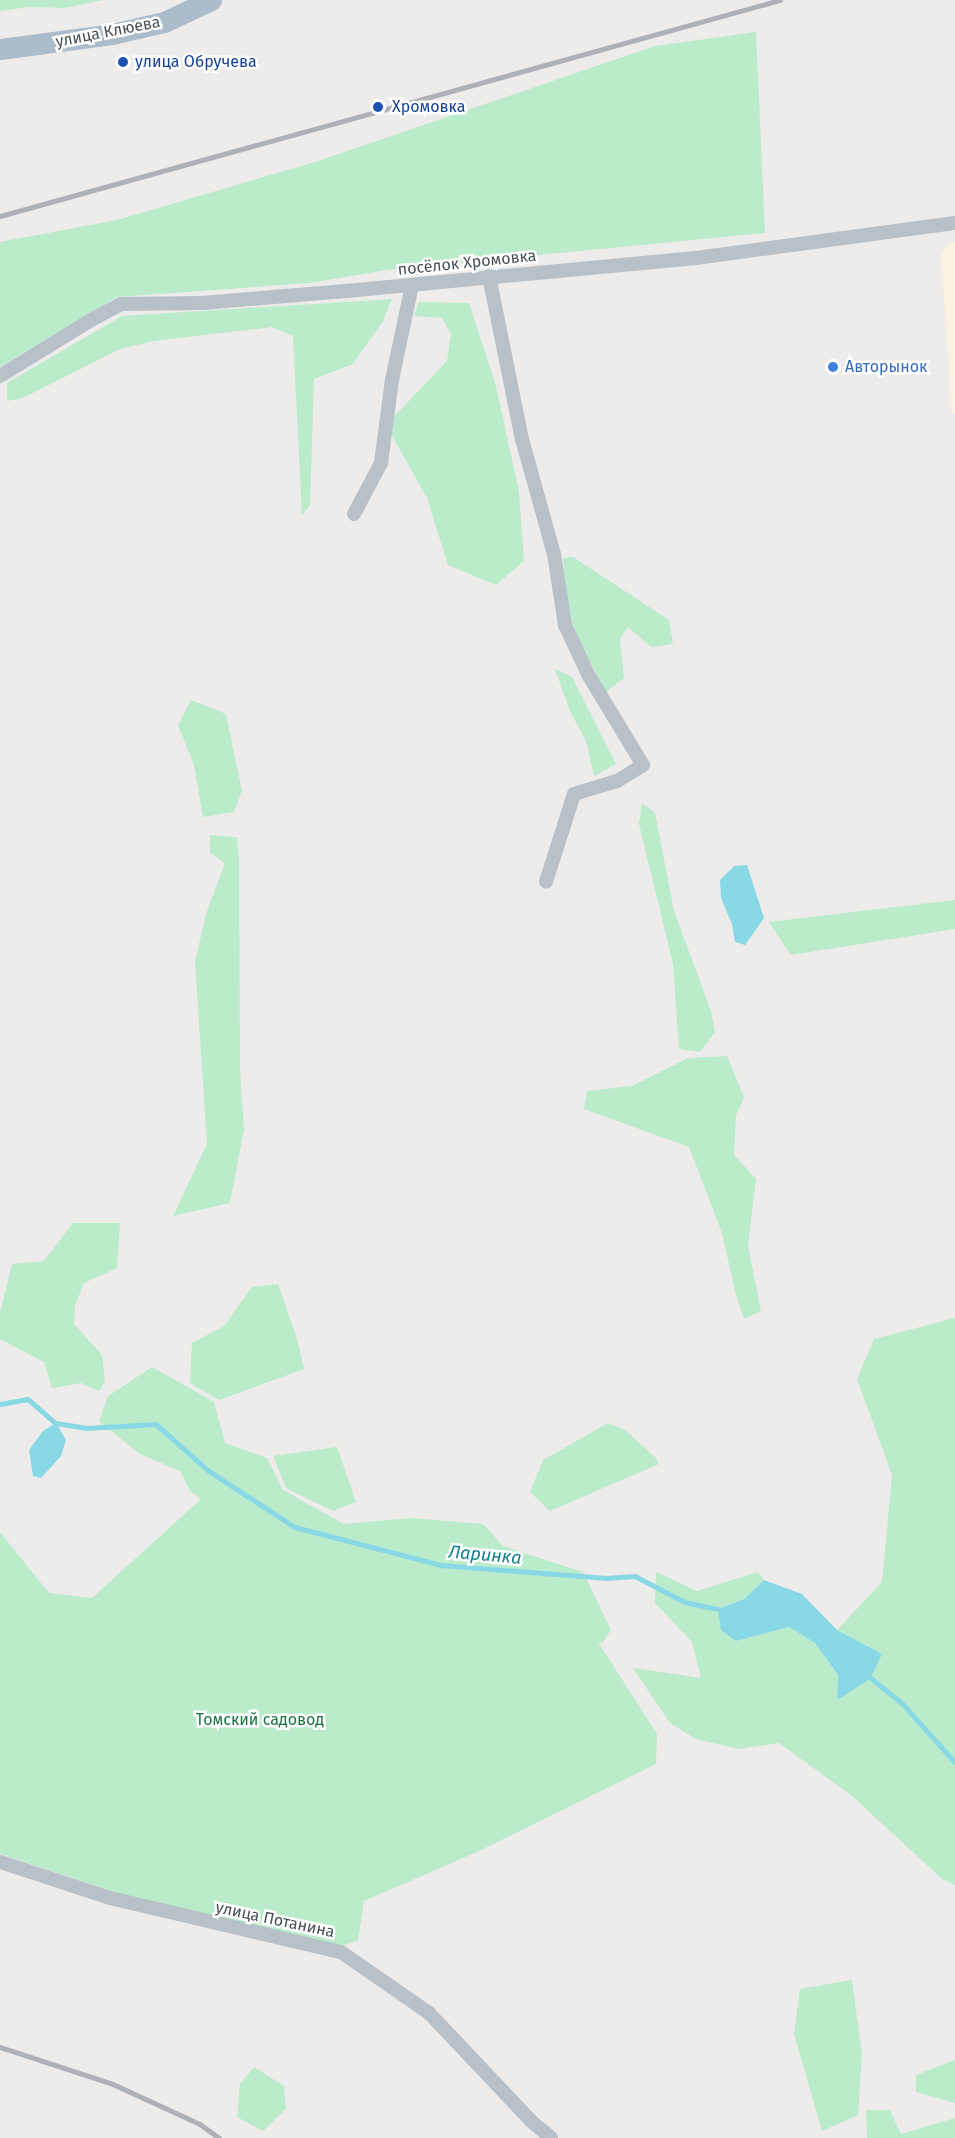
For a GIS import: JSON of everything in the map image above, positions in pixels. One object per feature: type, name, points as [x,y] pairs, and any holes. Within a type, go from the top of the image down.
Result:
[{"type":"main road","name":"улица Клюева","points":[[0,49],[112,34],[164,22],[211,0]]},
{"type":"street","name":"посёлок Хромовка","points":[[0,376],[121,304],[202,303],[696,258],[955,223]]},
{"type":"street","points":[[489,276],[522,439],[554,554],[565,625],[589,676],[643,765],[617,781],[574,794],[546,882]]},
{"type":"street","points":[[354,514],[381,463],[394,369],[412,285]]},
{"type":"street","name":"улица Потанина","points":[[0,1862],[110,1898],[341,1952],[429,2013],[531,2121],[551,2138]]},
{"type":"shaded area","name":"Авторынок","points":[[955,242],[955,414],[952,414],[941,255],[949,243]]},
{"type":"green space","points":[[0,0],[103,0],[65,8],[28,7],[0,11]]},
{"type":"green space","points":[[756,32],[765,233],[386,270],[310,283],[117,297],[0,367],[0,242],[117,220],[315,162],[655,46]]},
{"type":"green space","points":[[392,299],[383,321],[353,364],[314,379],[310,505],[302,515],[293,336],[272,327],[154,341],[120,349],[23,398],[7,401],[7,383],[122,316]]},
{"type":"green space","points":[[419,302],[469,303],[496,386],[519,492],[524,561],[496,585],[448,565],[427,498],[386,425],[447,361],[451,334],[442,318],[414,316]]},
{"type":"green space","points":[[573,557],[669,620],[673,644],[651,647],[628,627],[620,639],[624,678],[606,692],[579,640],[567,609],[563,558]]},
{"type":"green space","points":[[555,669],[572,677],[616,764],[594,776],[586,741],[570,711]]},
{"type":"green space","points":[[191,700],[226,714],[242,791],[234,812],[203,817],[194,765],[178,725]]},
{"type":"green space","points":[[642,803],[655,813],[674,911],[711,1011],[715,1032],[700,1052],[679,1049],[673,964],[639,824]]},
{"type":"green space","points":[[210,835],[237,837],[240,1070],[244,1129],[230,1203],[173,1216],[207,1144],[195,962],[206,914],[225,863],[210,853]]},
{"type":"green space","points":[[955,900],[955,929],[791,955],[769,922]]},
{"type":"green space","points":[[727,1056],[744,1097],[736,1115],[734,1155],[756,1179],[748,1246],[761,1311],[744,1319],[722,1233],[689,1147],[584,1109],[587,1091],[632,1086],[688,1058]]},
{"type":"green space","points":[[73,1223],[120,1223],[117,1268],[84,1283],[75,1306],[74,1324],[102,1355],[105,1381],[99,1391],[81,1383],[52,1388],[44,1362],[0,1339],[0,1313],[12,1264],[44,1261]]},
{"type":"green space","points":[[278,1284],[297,1339],[304,1369],[219,1400],[190,1383],[192,1343],[224,1326],[252,1287]]},
{"type":"green space","points":[[955,1318],[955,1885],[942,1879],[851,1795],[779,1743],[738,1749],[696,1739],[670,1723],[633,1668],[701,1678],[692,1642],[655,1603],[656,1572],[697,1591],[758,1572],[764,1580],[744,1599],[718,1609],[736,1641],[789,1627],[815,1643],[838,1675],[837,1700],[881,1654],[837,1630],[882,1582],[892,1475],[857,1379],[874,1339]]},
{"type":"green space","name":"Томский садовод","points":[[152,1367],[214,1402],[225,1443],[267,1458],[283,1490],[344,1524],[411,1518],[483,1524],[503,1546],[583,1572],[611,1630],[602,1643],[598,1642],[657,1734],[656,1764],[477,1852],[364,1901],[358,1941],[336,1947],[127,1896],[0,1854],[0,1532],[49,1593],[92,1598],[201,1499],[190,1491],[180,1471],[140,1454],[99,1421],[108,1396]]},
{"type":"green space","points":[[608,1423],[625,1430],[656,1458],[659,1464],[550,1511],[530,1492],[543,1460]]},
{"type":"green space","points":[[337,1447],[356,1502],[333,1511],[286,1488],[273,1456]]},
{"type":"green space","points":[[852,1980],[862,2054],[858,2115],[822,2131],[794,2034],[800,1989]]},
{"type":"green space","points":[[955,2060],[955,2103],[916,2092],[916,2075]]},
{"type":"green space","points":[[254,2067],[284,2086],[286,2109],[263,2131],[237,2117],[240,2084]]},
{"type":"green space","points":[[866,2110],[890,2110],[901,2134],[955,2118],[955,2138],[867,2138]]},
{"type":"water","points":[[747,865],[764,918],[745,945],[735,942],[732,924],[721,898],[720,880],[734,866]]},
{"type":"water","points":[[56,1423],[66,1440],[61,1456],[41,1478],[33,1476],[29,1450],[43,1431]]},
{"type":"water","points":[[764,1580],[802,1594],[837,1630],[882,1654],[870,1679],[837,1700],[838,1675],[815,1643],[789,1627],[736,1641],[721,1630],[718,1609],[744,1599]]},
{"type":"waterway","name":"Ларинка","points":[[0,1404],[28,1399],[56,1423],[86,1428],[156,1424],[209,1471],[295,1527],[441,1565],[606,1578],[635,1576],[685,1602],[724,1610]]},
{"type":"waterway","name":"Ларинка","points":[[866,1674],[902,1703],[955,1762]]},
{"type":"railway","points":[[0,216],[780,0]]},
{"type":"railway","points":[[0,2047],[113,2084],[200,2124],[219,2138]]},
{"type":"place","name":"улица Обручева","points":[[123,62]]},
{"type":"place","name":"Хромовка","points":[[378,107]]},
{"type":"place","name":"Авторынок","points":[[833,367]]}]
